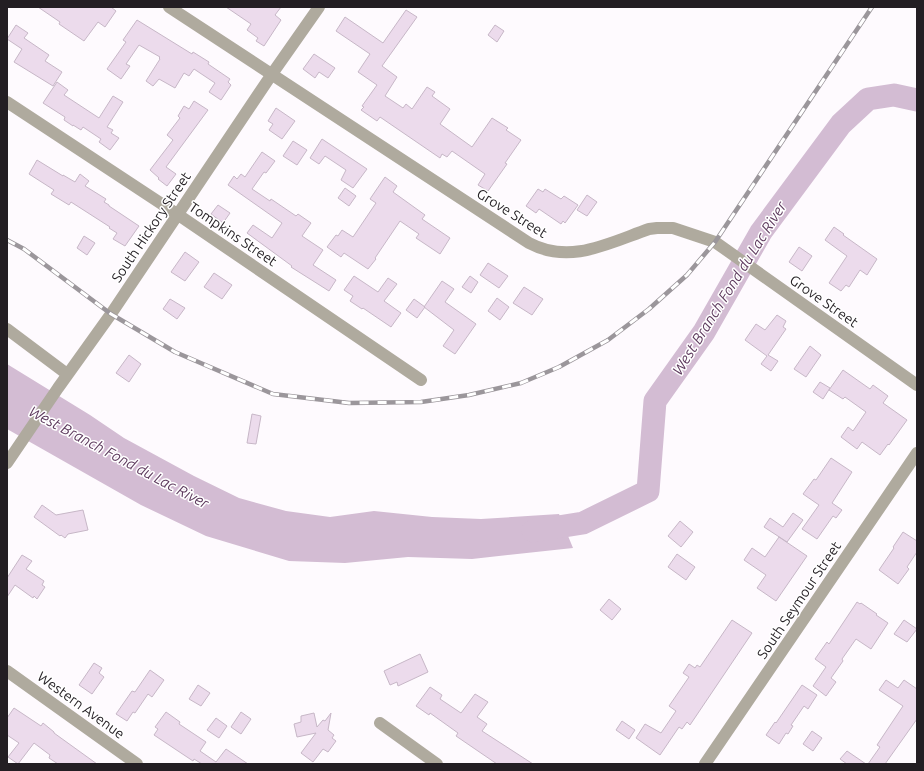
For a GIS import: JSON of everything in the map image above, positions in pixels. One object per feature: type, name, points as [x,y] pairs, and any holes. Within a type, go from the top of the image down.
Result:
[{"type":"street","name":"Grove Street","points":[[169,7],[529,244],[540,249],[562,253],[590,250],[649,229],[665,227],[673,228],[715,242],[917,385]]},
{"type":"street","name":"South Hickory Street","points":[[7,463],[67,374],[111,314],[177,214],[319,7]]},
{"type":"street","name":"Tompkins Street","points":[[7,102],[177,214],[421,380]]},
{"type":"street","points":[[7,330],[67,374]]},
{"type":"street","name":"South Seymour Street","points":[[705,764],[917,453]]},
{"type":"street","name":"Western Avenue","points":[[7,671],[137,764]]},
{"type":"street","points":[[380,723],[437,764]]},
{"type":"water","points":[[7,364],[90,415],[124,438],[194,476],[239,498],[286,511],[330,517],[374,511],[432,517],[481,519],[559,514],[573,548],[472,559],[408,557],[345,563],[289,561],[206,536],[141,505],[7,429]]},
{"type":"building","points":[[38,7],[111,7],[116,11],[105,27],[98,22],[84,41]]},
{"type":"building","points":[[226,7],[281,7],[275,15],[281,20],[264,46],[256,41],[258,38],[247,30],[251,24]]},
{"type":"building","points":[[406,10],[417,17],[382,66],[397,77],[385,96],[403,108],[406,104],[412,109],[427,87],[435,92],[432,96],[450,109],[440,124],[472,147],[492,118],[508,128],[506,130],[521,140],[505,163],[507,164],[488,191],[478,185],[485,174],[452,151],[447,157],[442,154],[440,158],[380,117],[377,121],[361,110],[364,107],[362,106],[377,85],[358,72],[370,54],[336,31],[345,17],[383,43]]},
{"type":"building","points":[[137,20],[192,54],[193,52],[209,62],[208,64],[230,79],[228,82],[231,85],[221,100],[209,92],[215,83],[194,69],[189,76],[184,73],[175,88],[159,79],[153,86],[146,81],[160,57],[139,45],[126,64],[130,66],[121,79],[107,69],[126,42],[123,40]]},
{"type":"building","points":[[16,25],[28,33],[24,38],[49,55],[45,61],[62,72],[53,86],[14,62],[22,49],[7,39]]},
{"type":"building","points":[[495,25],[504,31],[497,42],[488,35]]},
{"type":"building","points":[[314,54],[335,68],[328,78],[319,72],[315,78],[303,69]]},
{"type":"building","points":[[57,82],[68,90],[64,95],[99,118],[113,96],[123,102],[107,127],[113,130],[111,133],[119,138],[110,150],[99,142],[101,139],[83,127],[81,130],[73,126],[64,120],[65,117],[43,103]]},
{"type":"building","points":[[194,101],[208,110],[166,167],[176,174],[167,186],[150,170],[173,140],[167,135],[180,118],[178,116],[184,106],[189,109]]},
{"type":"building","points":[[276,108],[295,121],[282,139],[269,130],[273,124],[268,121]]},
{"type":"building","points":[[322,139],[367,169],[353,188],[341,180],[346,170],[325,156],[319,164],[310,158]]},
{"type":"building","points":[[293,141],[307,150],[297,165],[283,156]]},
{"type":"building","points":[[262,152],[275,161],[266,173],[264,172],[252,189],[270,201],[271,199],[296,216],[298,214],[311,223],[302,236],[323,250],[313,265],[336,280],[329,291],[291,267],[292,266],[247,233],[253,225],[272,238],[282,223],[228,185],[234,176],[237,179],[241,174],[245,177]]},
{"type":"building","points":[[37,160],[75,182],[80,174],[89,181],[85,186],[106,199],[104,202],[139,226],[125,246],[113,239],[117,233],[109,228],[110,227],[71,202],[69,205],[51,194],[54,190],[29,174]]},
{"type":"building","points":[[385,177],[397,186],[393,192],[425,215],[422,219],[450,238],[440,254],[416,238],[419,234],[400,221],[368,269],[344,253],[341,257],[327,247],[342,230],[353,237],[376,203],[370,199]]},
{"type":"building","points":[[345,188],[356,196],[349,206],[338,198]]},
{"type":"building","points":[[538,189],[543,192],[545,189],[561,199],[564,196],[578,205],[565,223],[563,221],[561,224],[539,209],[536,213],[526,206]]},
{"type":"building","points":[[587,195],[597,202],[587,216],[577,210]]},
{"type":"building","points":[[218,205],[230,213],[223,223],[211,214]]},
{"type":"building","points":[[834,227],[877,259],[867,275],[860,270],[849,287],[846,285],[841,291],[829,283],[847,256],[825,240]]},
{"type":"building","points":[[84,236],[95,243],[87,255],[77,248]]},
{"type":"building","points":[[799,247],[812,256],[802,271],[789,262]]},
{"type":"building","points":[[185,252],[199,262],[185,281],[171,272]]},
{"type":"building","points":[[488,263],[508,276],[499,288],[480,275]]},
{"type":"building","points":[[214,273],[232,285],[222,299],[204,287]]},
{"type":"building","points":[[354,276],[378,292],[388,278],[397,284],[384,301],[401,313],[391,327],[350,301],[353,296],[344,290]]},
{"type":"building","points":[[470,276],[478,282],[471,293],[462,287]]},
{"type":"building","points":[[442,281],[454,289],[445,302],[476,324],[455,354],[443,346],[454,330],[424,307]]},
{"type":"building","points":[[524,287],[543,299],[532,315],[513,303]]},
{"type":"building","points":[[497,298],[509,307],[500,320],[488,311]]},
{"type":"building","points":[[170,299],[185,308],[177,319],[163,309]]},
{"type":"building","points":[[414,299],[425,307],[417,318],[406,310]]},
{"type":"building","points":[[777,315],[786,321],[783,327],[786,329],[768,355],[778,361],[771,371],[761,364],[767,356],[745,340],[756,324],[765,330]]},
{"type":"building","points":[[810,346],[821,355],[806,377],[794,369]]},
{"type":"building","points":[[129,355],[141,364],[129,382],[116,373]]},
{"type":"building","points":[[843,370],[870,389],[873,385],[888,396],[883,403],[907,420],[880,455],[862,442],[857,449],[841,437],[848,427],[853,431],[866,412],[845,397],[843,399],[829,390]]},
{"type":"building","points":[[820,382],[830,388],[823,399],[813,392]]},
{"type":"building","points":[[252,414],[261,416],[256,444],[247,443]]},
{"type":"building","points":[[831,458],[852,472],[832,503],[842,510],[836,518],[833,516],[817,539],[802,529],[819,505],[803,494],[814,479],[816,480]]},
{"type":"building","points":[[42,505],[56,515],[83,510],[88,530],[68,534],[65,538],[61,535],[60,536],[34,517]]},
{"type":"building","points":[[793,513],[803,520],[787,542],[764,527],[770,518],[783,527]]},
{"type":"building","points":[[680,521],[693,532],[681,547],[668,536]]},
{"type":"building","points":[[903,532],[917,541],[917,552],[907,567],[909,569],[898,584],[879,570]]},
{"type":"building","points":[[779,537],[807,556],[776,601],[757,588],[766,575],[744,560],[752,548],[765,557]]},
{"type":"building","points":[[677,554],[695,567],[686,580],[668,567]]},
{"type":"building","points":[[22,555],[32,561],[26,569],[44,581],[42,585],[45,587],[37,599],[34,596],[33,598],[15,585],[7,597],[7,578]]},
{"type":"building","points":[[609,599],[621,609],[612,620],[600,610]]},
{"type":"building","points":[[857,602],[860,604],[861,603],[888,623],[871,649],[856,639],[831,678],[836,682],[826,696],[813,686],[826,667],[815,659],[827,642],[829,644]]},
{"type":"building","points":[[732,620],[752,633],[690,725],[687,722],[682,729],[679,727],[660,755],[636,738],[645,724],[661,733],[676,711],[669,706],[689,677],[683,673],[689,664],[695,668],[697,665],[700,667]]},
{"type":"building","points":[[904,620],[917,629],[907,642],[894,634]]},
{"type":"building","points":[[420,654],[428,672],[398,686],[397,682],[390,685],[384,671]]},
{"type":"building","points":[[94,663],[102,668],[99,673],[104,677],[92,694],[79,685]]},
{"type":"building","points":[[150,670],[164,680],[152,697],[148,694],[135,713],[133,712],[127,721],[116,714],[132,691],[135,692]]},
{"type":"building","points":[[886,680],[898,688],[904,680],[917,689],[917,719],[885,764],[868,764],[880,747],[877,745],[903,706],[879,690]]},
{"type":"building","points":[[198,685],[210,693],[201,706],[189,699]]},
{"type":"building","points":[[802,685],[817,695],[808,709],[804,706],[791,725],[793,726],[788,734],[786,733],[779,744],[766,735]]},
{"type":"building","points":[[430,687],[442,695],[440,699],[461,713],[475,694],[488,702],[477,717],[487,724],[482,731],[533,764],[497,764],[456,736],[458,733],[430,713],[429,715],[416,706]]},
{"type":"building","points":[[14,708],[41,726],[43,723],[54,733],[97,764],[58,764],[49,758],[50,755],[34,743],[18,764],[8,757],[19,743],[7,735],[7,718]]},
{"type":"building","points":[[166,712],[180,722],[179,724],[206,742],[200,751],[216,762],[226,749],[248,764],[202,764],[194,759],[193,761],[154,735],[158,729],[155,727]]},
{"type":"building","points":[[241,712],[251,719],[241,734],[231,727]]},
{"type":"building","points":[[314,713],[317,727],[323,720],[325,721],[331,713],[328,730],[334,735],[332,738],[336,741],[328,752],[323,749],[313,762],[301,753],[316,733],[297,737],[294,724],[301,722],[301,716]]},
{"type":"building","points":[[216,718],[227,726],[219,738],[207,730]]},
{"type":"building","points":[[622,721],[635,730],[629,739],[616,730]]},
{"type":"building","points":[[812,731],[822,738],[813,751],[803,744]]},
{"type":"building","points":[[847,751],[866,764],[847,764],[840,759]]},
{"type":"waterway","name":"West Branch Fond du Lac River","points":[[533,531],[583,523],[648,491],[655,401],[704,332],[761,232],[841,124],[868,99],[894,95],[917,100]]},
{"type":"railway","points":[[7,240],[24,249],[111,314],[175,352],[273,394],[349,403],[421,402],[469,395],[521,383],[559,367],[608,340],[649,309],[687,275],[715,242],[872,7]]}]
